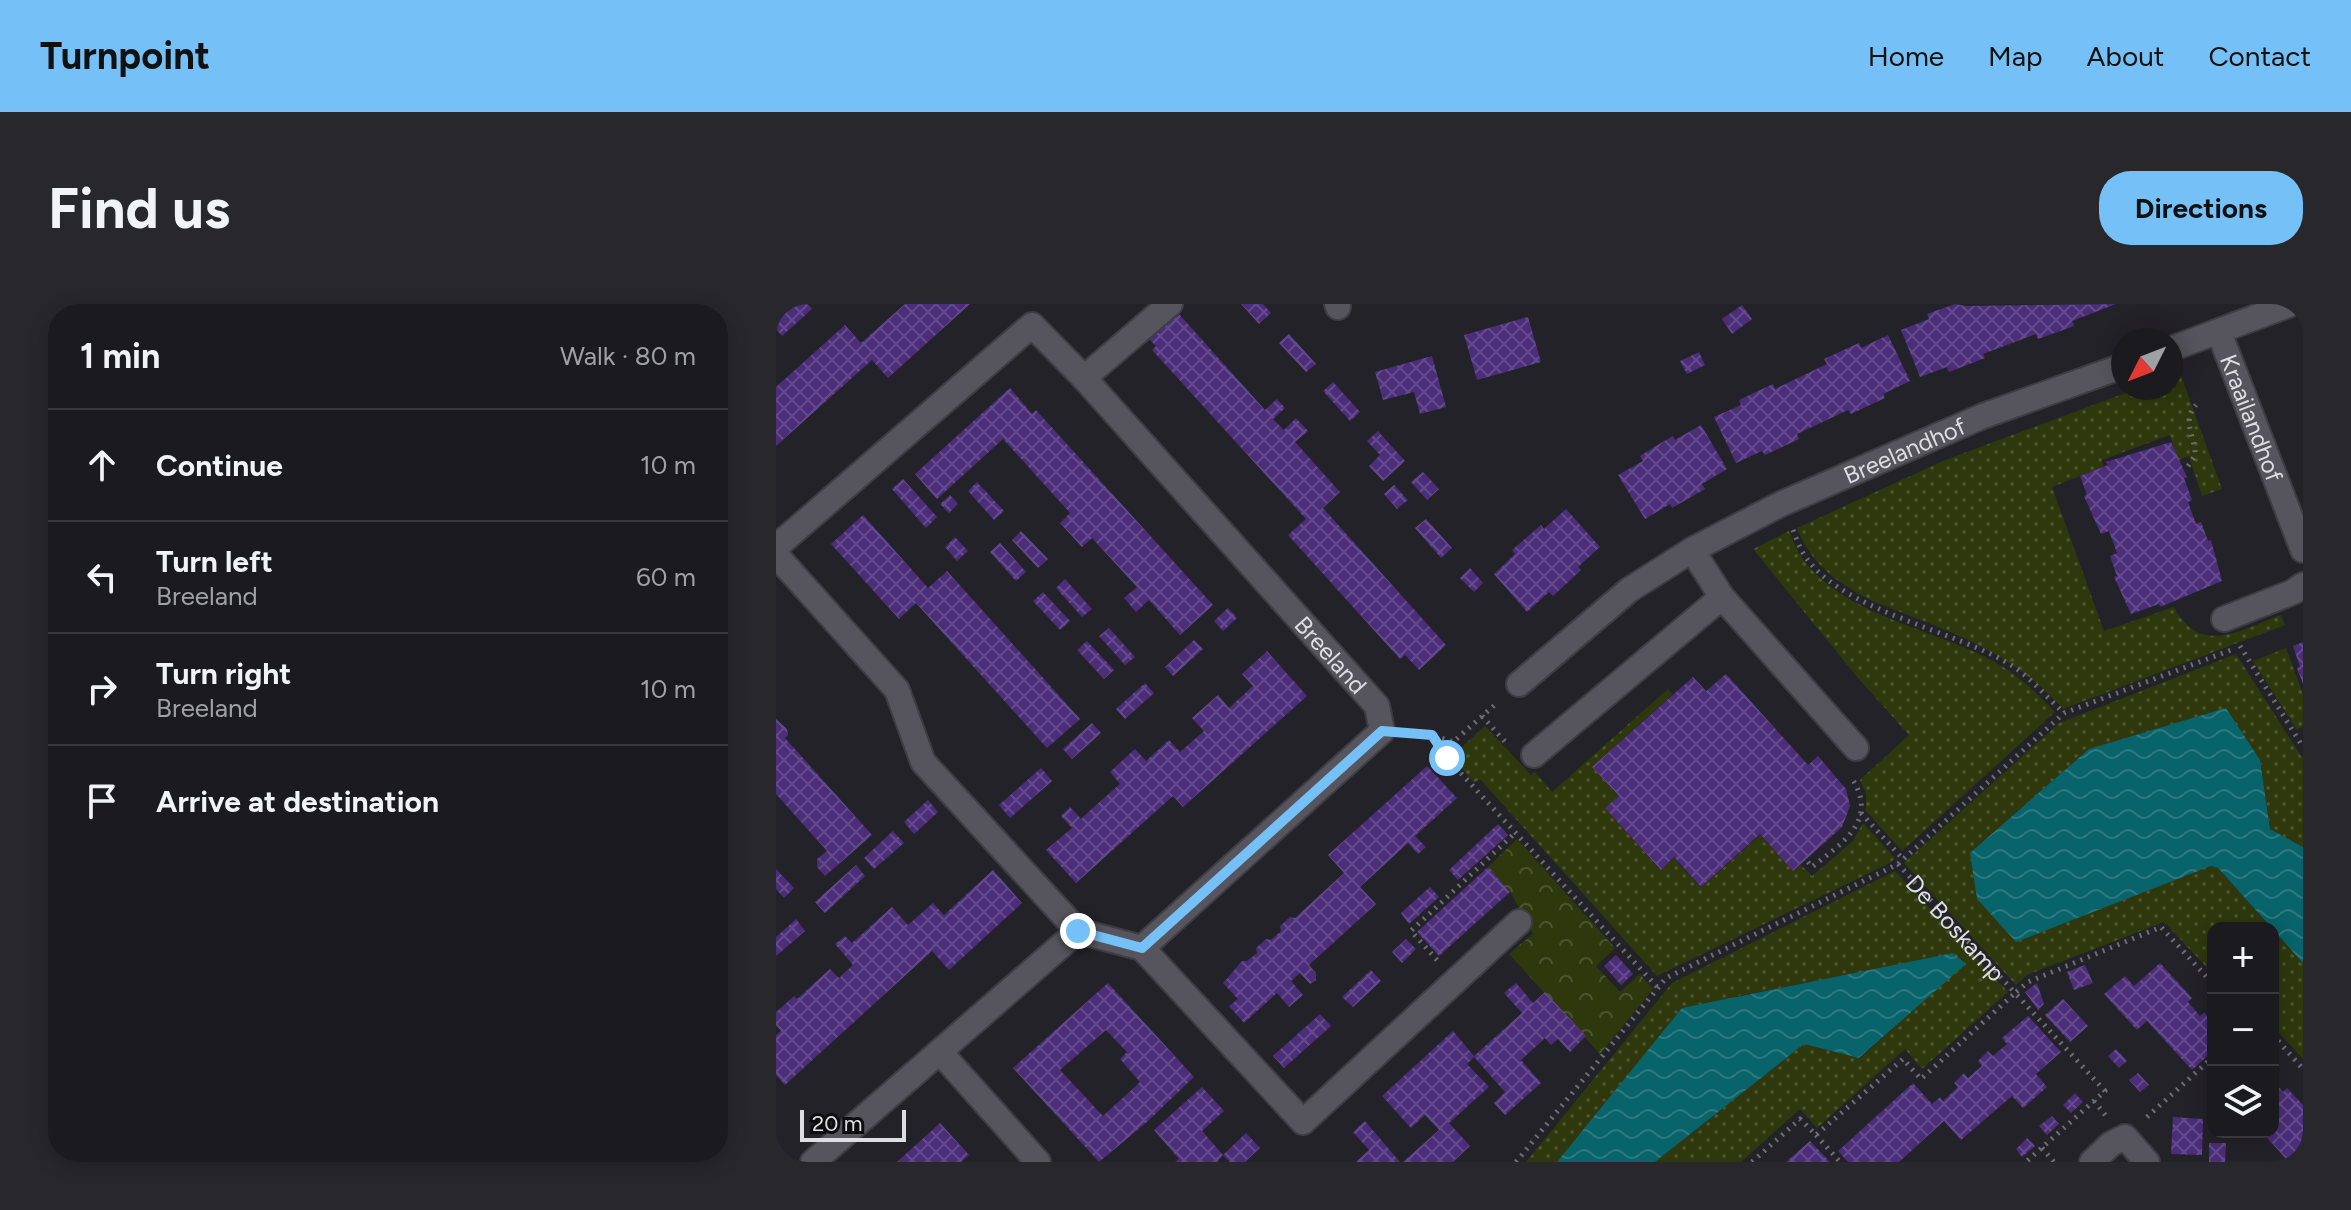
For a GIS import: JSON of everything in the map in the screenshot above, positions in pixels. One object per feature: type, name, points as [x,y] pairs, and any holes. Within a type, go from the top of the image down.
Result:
[{"type":"street","points":[[1084,378],[1170,304]]},
{"type":"street","points":[[2183,345],[2291,304]]},
{"type":"street","name":"Breeland","points":[[776,547],[1032,325],[1084,378],[1377,706],[1382,731]]},
{"type":"street","name":"Kraailandhof","points":[[2219,332],[2303,550]]},
{"type":"street","name":"Breelandhof","points":[[1519,684],[1629,590],[1692,550],[1781,504],[1983,416],[2111,370]]},
{"type":"street","points":[[1692,550],[1722,597],[1856,748]]},
{"type":"street","points":[[776,555],[897,690],[923,762],[1078,931],[1142,948],[1303,1122],[1519,922]]},
{"type":"street","points":[[2224,619],[2298,589]]},
{"type":"street","points":[[1534,755],[1722,597]]},
{"type":"street","points":[[1142,948],[1382,731]]},
{"type":"street","points":[[813,1162],[1078,931]]},
{"type":"street","points":[[940,1052],[1038,1162]]},
{"type":"street","points":[[2092,1162],[2111,1144],[2125,1137],[2147,1162]]},
{"type":"path","points":[[2188,466],[2195,456],[2188,422],[2196,405]]},
{"type":"path","points":[[1781,504],[1804,554],[1819,571],[1856,599],[1982,650],[2015,668],[2064,713]]},
{"type":"path","points":[[1516,1162],[1666,978],[1900,861],[2064,713],[2252,642]]},
{"type":"path","points":[[2240,646],[2303,747]]},
{"type":"path","points":[[1382,731],[1432,735],[1453,742],[1519,684]]},
{"type":"path","points":[[1432,735],[1447,758],[1658,988]]},
{"type":"path","points":[[1808,862],[1812,867],[1848,837],[1861,813],[1856,784],[1839,763],[1856,748]]},
{"type":"path","name":"De Boskamp","points":[[1861,813],[2015,993],[2105,1091],[2026,1162]]},
{"type":"path","points":[[1456,980],[1411,931],[1515,833]]},
{"type":"path","name":"De Boskamp","points":[[1816,1135],[1903,1059],[1921,1079],[2028,982],[2161,927],[2207,977]]},
{"type":"path","points":[[2279,1042],[2303,1069]]},
{"type":"path","points":[[2125,1137],[2207,1062]]},
{"type":"path","points":[[1752,1162],[1800,1119],[1840,1162]]},
{"type":"path","points":[[2042,1148],[2054,1162]]},
{"type":"green space","points":[[2183,381],[2222,489],[2202,496],[2189,456],[2178,460],[2170,435],[2102,460],[2103,467],[2052,487],[2104,631],[2174,607],[2184,622],[2196,631],[2209,635],[2236,632],[2281,615],[2285,625],[2063,709],[2020,670],[1997,655],[1948,631],[1868,599],[1845,585],[1817,562],[1803,541],[1797,528],[1945,460],[2111,398],[2183,400]]},
{"type":"green space","points":[[1789,531],[1804,560],[1830,586],[1874,612],[1993,661],[2026,684],[2055,712],[1902,851],[1866,811],[1866,794],[1860,780],[1909,735],[1858,678],[1753,549]]},
{"type":"green space","points":[[2286,648],[2303,694],[2303,727],[2297,730],[2253,661]]},
{"type":"green space","points":[[2236,654],[2303,759],[2303,847],[2270,829],[2260,760],[2089,749],[1971,853],[1977,899],[2211,866],[2218,868],[2266,922],[2207,922],[2207,968],[2164,922],[2027,975],[2016,985],[1904,863],[2059,723]]},
{"type":"green space","points":[[1668,689],[1673,694],[1592,767],[1618,796],[1606,809],[1660,870],[1674,858],[1701,888],[1760,835],[1794,871],[1801,865],[1812,876],[1853,841],[1863,823],[1895,858],[1657,976],[1480,779],[1474,783],[1452,756],[1485,726],[1531,775],[1535,772],[1552,792]]},
{"type":"green space","points":[[1517,839],[1615,948],[1596,966],[1620,992],[1640,974],[1653,989],[1600,1054],[1509,954],[1533,934],[1511,893],[1488,867]]},
{"type":"green space","points":[[1895,871],[2008,992],[1922,1069],[1905,1049],[1817,1128],[1800,1109],[1741,1162],[1655,1162],[1804,1044],[1860,1058],[1965,964],[1844,976],[1737,996],[1597,1114],[1557,1162],[1526,1162],[1672,983]]},
{"type":"green space","points":[[2279,937],[2303,963],[2303,1059],[2279,1033]]},
{"type":"water","points":[[2226,708],[2260,760],[2270,829],[2303,847],[2303,963],[2279,936],[2279,922],[2266,922],[2218,868],[2211,866],[2016,942],[1977,899],[1970,853],[2089,749]]},
{"type":"water","points":[[1953,953],[1966,964],[1859,1058],[1804,1044],[1655,1162],[1557,1162],[1682,1008]]},
{"type":"building","points":[[795,304],[807,304],[812,309],[782,336],[776,329],[776,322]]},
{"type":"building","points":[[905,304],[970,304],[888,378],[872,360],[776,446],[776,387],[845,325],[861,343]]},
{"type":"building","points":[[1241,304],[1263,304],[1271,313],[1259,324]]},
{"type":"building","points":[[1955,304],[2116,304],[2072,321],[2074,326],[2038,339],[2036,334],[1983,354],[1985,358],[1949,372],[1947,367],[1920,377],[1901,330],[1929,319],[1927,314]]},
{"type":"building","points":[[1742,305],[1752,319],[1732,334],[1722,319]]},
{"type":"building","points":[[1178,313],[1265,410],[1277,399],[1285,408],[1273,419],[1284,430],[1296,418],[1308,431],[1295,442],[1340,492],[1323,508],[1446,645],[1419,670],[1405,655],[1400,659],[1288,535],[1306,519],[1152,350],[1156,346],[1149,339]]},
{"type":"building","points":[[1528,317],[1541,362],[1477,380],[1464,335]]},
{"type":"building","points":[[1289,334],[1316,364],[1306,372],[1279,343]]},
{"type":"building","points":[[1888,335],[1910,381],[1883,394],[1885,398],[1851,414],[1848,410],[1797,434],[1799,439],[1765,455],[1762,451],[1736,463],[1714,417],[1741,405],[1739,400],[1773,384],[1775,389],[1827,364],[1824,359],[1859,343],[1861,348]]},
{"type":"building","points":[[1699,352],[1705,365],[1687,374],[1680,361]]},
{"type":"building","points":[[1432,356],[1446,407],[1420,414],[1414,392],[1383,400],[1375,372]]},
{"type":"building","points":[[1333,382],[1360,412],[1350,421],[1323,391]]},
{"type":"building","points":[[1010,388],[1032,414],[1036,410],[1213,605],[1180,635],[1149,600],[1136,612],[1124,598],[1137,587],[1092,538],[1082,547],[1060,523],[1070,513],[1003,439],[937,499],[915,474]]},
{"type":"building","points":[[1701,425],[1727,469],[1702,484],[1705,489],[1645,519],[1618,475],[1643,461],[1640,456],[1656,446],[1673,436],[1675,440]]},
{"type":"building","points":[[1378,431],[1405,461],[1383,481],[1369,466],[1380,455],[1367,441]]},
{"type":"building","points":[[2171,442],[2187,477],[2184,478],[2192,500],[2188,502],[2196,524],[2201,522],[2208,541],[2211,540],[2222,581],[2160,607],[2159,604],[2131,614],[2114,577],[2117,576],[2110,556],[2117,553],[2109,531],[2101,534],[2084,496],[2087,495],[2080,476],[2108,465],[2106,462]]},
{"type":"building","points":[[1423,472],[1439,489],[1427,500],[1411,482]]},
{"type":"building","points":[[903,479],[937,517],[926,528],[892,489]]},
{"type":"building","points":[[977,482],[1004,511],[994,520],[968,491]]},
{"type":"building","points":[[1394,485],[1408,500],[1397,509],[1384,494]]},
{"type":"building","points":[[950,495],[958,504],[949,513],[940,504]]},
{"type":"building","points":[[1566,509],[1600,547],[1553,596],[1549,592],[1527,612],[1494,574],[1515,554],[1512,550],[1541,525],[1544,529]]},
{"type":"building","points":[[863,515],[928,588],[947,571],[1080,719],[1047,748],[916,603],[899,619],[831,544]]},
{"type":"building","points":[[1426,519],[1452,548],[1441,558],[1415,528]]},
{"type":"building","points":[[1021,531],[1048,559],[1038,568],[1012,540]]},
{"type":"building","points":[[955,537],[968,551],[957,561],[945,547]]},
{"type":"building","points":[[1000,543],[1026,572],[1016,581],[990,552]]},
{"type":"building","points":[[1470,568],[1483,583],[1474,592],[1460,578]]},
{"type":"building","points":[[1065,579],[1092,609],[1082,617],[1056,588]]},
{"type":"building","points":[[1043,592],[1070,621],[1060,630],[1033,601]]},
{"type":"building","points":[[1228,608],[1237,618],[1223,631],[1214,621]]},
{"type":"building","points":[[1109,628],[1135,657],[1125,665],[1099,636]]},
{"type":"building","points":[[1194,640],[1203,649],[1173,676],[1165,667]]},
{"type":"building","points":[[1087,641],[1114,670],[1104,679],[1077,650]]},
{"type":"building","points":[[2303,642],[2303,684],[2293,646]]},
{"type":"building","points":[[1267,651],[1307,696],[1183,807],[1173,796],[1076,883],[1046,850],[1072,828],[1061,816],[1070,807],[1081,819],[1120,784],[1110,772],[1135,749],[1146,761],[1169,740],[1180,752],[1204,731],[1192,718],[1218,695],[1229,708],[1253,686],[1242,674]]},
{"type":"building","points":[[1726,674],[1808,765],[1818,756],[1846,789],[1850,806],[1842,827],[1793,871],[1760,834],[1701,887],[1674,857],[1661,870],[1605,808],[1619,796],[1592,767],[1693,677],[1706,691]]},
{"type":"building","points":[[1145,683],[1154,693],[1125,719],[1116,709]]},
{"type":"building","points":[[776,719],[787,729],[785,738],[872,835],[825,876],[817,867],[817,859],[827,851],[776,794]]},
{"type":"building","points":[[1092,723],[1101,733],[1072,759],[1063,749]]},
{"type":"building","points":[[1427,766],[1457,798],[1415,836],[1426,847],[1418,854],[1408,843],[1360,887],[1376,904],[1309,965],[1316,973],[1316,980],[1310,984],[1300,973],[1291,981],[1303,995],[1289,1007],[1277,993],[1244,1023],[1229,1006],[1238,999],[1223,983],[1242,961],[1257,953],[1256,948],[1266,939],[1271,940],[1281,931],[1280,926],[1290,917],[1295,918],[1344,873],[1328,855]]},
{"type":"building","points":[[1041,768],[1052,781],[1010,818],[999,805]]},
{"type":"building","points":[[928,800],[938,812],[914,834],[904,822]]},
{"type":"building","points":[[1498,824],[1508,835],[1458,880],[1449,870]]},
{"type":"building","points":[[893,831],[904,843],[874,869],[864,858]]},
{"type":"building","points":[[856,865],[865,876],[825,913],[815,902]]},
{"type":"building","points":[[1488,867],[1510,892],[1439,956],[1417,932]]},
{"type":"building","points":[[776,869],[794,888],[784,898],[776,889]]},
{"type":"building","points":[[993,870],[1022,903],[949,970],[932,951],[785,1085],[776,1075],[776,1035],[781,1031],[776,1025],[776,1012],[794,996],[797,999],[830,969],[839,978],[853,965],[835,944],[845,936],[852,943],[892,907],[908,925],[933,903],[944,915]]},
{"type":"building","points":[[1430,887],[1439,897],[1409,924],[1401,913]]},
{"type":"building","points":[[796,919],[805,931],[776,956],[776,937]]},
{"type":"building","points":[[1406,939],[1416,949],[1402,963],[1392,952]]},
{"type":"building","points":[[1616,955],[1633,974],[1621,985],[1604,966]]},
{"type":"building","points":[[2160,963],[2192,998],[2188,1002],[2200,1016],[2204,1013],[2207,1016],[2207,1056],[2192,1070],[2147,1021],[2137,1030],[2104,994],[2125,976],[2134,986]]},
{"type":"building","points":[[2085,965],[2093,983],[2074,990],[2067,972]]},
{"type":"building","points":[[1371,970],[1381,981],[1353,1007],[1342,997]]},
{"type":"building","points":[[1108,983],[1194,1077],[1099,1162],[1013,1068]],"holes":[[[1106,1030],[1127,1052],[1120,1059],[1140,1082],[1103,1116],[1060,1070]]]},
{"type":"building","points":[[1516,983],[1533,1003],[1545,992],[1586,1036],[1570,1052],[1558,1039],[1551,1045],[1545,1038],[1521,1060],[1541,1083],[1505,1115],[1494,1103],[1505,1092],[1474,1057],[1467,1064],[1489,1087],[1449,1123],[1470,1146],[1453,1162],[1403,1162],[1439,1130],[1425,1115],[1411,1128],[1382,1096],[1453,1031],[1474,1056],[1522,1013],[1504,993]]},
{"type":"building","points":[[2037,983],[2044,1004],[2038,1010],[2025,992]]},
{"type":"building","points":[[2063,999],[2088,1026],[2070,1042],[2045,1015]]},
{"type":"building","points":[[1320,1014],[1331,1026],[1284,1068],[1273,1056]]},
{"type":"building","points":[[2028,1016],[2061,1052],[2036,1074],[2047,1087],[2023,1108],[2012,1096],[1961,1140],[1944,1121],[1899,1162],[1848,1162],[1838,1151],[1913,1083],[1932,1104],[1940,1097],[1943,1101],[1958,1087],[1954,1083],[1964,1073],[1968,1078],[1982,1066],[1978,1061],[1988,1051],[1993,1056],[2007,1044],[2002,1038]]},
{"type":"building","points":[[2116,1049],[2127,1061],[2119,1068],[2108,1056]]},
{"type":"building","points":[[2138,1073],[2149,1085],[2140,1092],[2129,1080]]},
{"type":"building","points":[[1202,1087],[1224,1111],[1202,1131],[1223,1155],[1217,1162],[1175,1162],[1179,1159],[1154,1130]]},
{"type":"building","points":[[2279,1088],[2283,1092],[2287,1088],[2303,1105],[2303,1162],[2289,1162],[2267,1138],[2279,1138]]},
{"type":"building","points":[[2075,1093],[2083,1102],[2071,1113],[2063,1105]]},
{"type":"building","points":[[2052,1116],[2059,1124],[2047,1135],[2039,1126]]},
{"type":"building","points":[[2173,1117],[2203,1119],[2202,1155],[2171,1154]]},
{"type":"building","points":[[1365,1121],[1400,1162],[1356,1162],[1369,1150],[1353,1132]]},
{"type":"building","points":[[940,1123],[969,1155],[961,1162],[897,1162]]},
{"type":"building","points":[[1246,1133],[1260,1148],[1245,1162],[1230,1162],[1223,1155]]},
{"type":"building","points":[[2027,1138],[2035,1146],[2022,1157],[2016,1149]]},
{"type":"building","points":[[1810,1141],[1830,1162],[1786,1162]]},
{"type":"building","points":[[2209,1143],[2226,1143],[2225,1162],[2209,1162]]},
{"type":"route","points":[[1078,931],[1142,948],[1382,731],[1432,735],[1447,758]]}]
